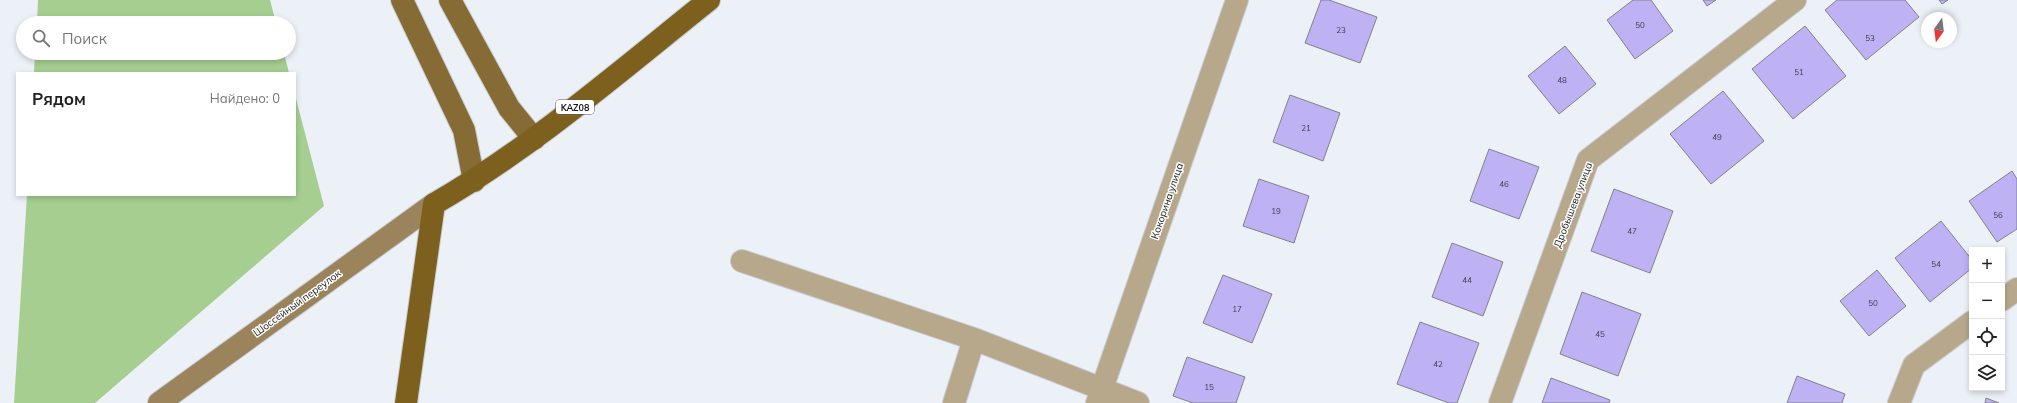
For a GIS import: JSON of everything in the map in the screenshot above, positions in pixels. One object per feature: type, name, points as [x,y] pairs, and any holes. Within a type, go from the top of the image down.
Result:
[{"type":"highway","name":"KAZ08","points":[[434,204],[474,181],[534,139],[709,0]]},
{"type":"highway","points":[[406,403],[434,204]]},
{"type":"main road","points":[[402,0],[464,130],[474,181]]},
{"type":"main road","points":[[450,0],[509,108],[534,139]]},
{"type":"main road","name":"Шоссейный переулок","points":[[159,403],[434,204]]},
{"type":"street","name":"Кокорина улица","points":[[1099,396],[1237,0]]},
{"type":"street","name":"Дробышева улица","points":[[1500,403],[1588,160],[1795,0]]},
{"type":"street","points":[[742,261],[974,339],[1099,396],[1138,403]]},
{"type":"street","points":[[2005,298],[2017,290]]},
{"type":"street","points":[[1899,403],[1914,365],[1969,324]]},
{"type":"street","points":[[954,403],[974,339]]},
{"type":"green space","points":[[38,0],[270,0],[274,16],[37,16]]},
{"type":"green space","points":[[35,60],[286,60],[289,72],[34,72]]},
{"type":"green space","points":[[296,99],[324,206],[95,403],[14,403],[27,196],[296,196]]},
{"type":"building","points":[[1321,0],[1329,0],[1377,17],[1360,63],[1305,43]]},
{"type":"building","points":[[1633,0],[1651,0],[1673,31],[1635,59],[1607,20]]},
{"type":"building","points":[[1703,0],[1716,0],[1707,6]]},
{"type":"building","points":[[1837,0],[1905,0],[1919,17],[1866,60],[1825,10]]},
{"type":"building","points":[[1939,0],[1948,0],[1942,4]]},
{"type":"building","points":[[1805,26],[1846,76],[1793,119],[1752,69]]},
{"type":"building","points":[[1565,46],[1596,84],[1559,114],[1528,76]]},
{"type":"building","points":[[1723,91],[1764,141],[1711,184],[1670,134]]},
{"type":"building","points":[[1290,95],[1340,113],[1323,161],[1273,142]]},
{"type":"building","points":[[1489,149],[1539,167],[1519,219],[1470,201]]},
{"type":"building","points":[[2012,171],[2017,179],[2017,229],[1997,242],[1969,201]]},
{"type":"building","points":[[1259,179],[1309,196],[1294,243],[1243,226]]},
{"type":"building","points":[[1614,189],[1673,211],[1650,273],[1591,251]]},
{"type":"building","points":[[1941,221],[1969,256],[1969,270],[1930,302],[1895,258]]},
{"type":"building","points":[[1452,243],[1503,262],[1483,316],[1432,297]]},
{"type":"building","points":[[1877,270],[1906,306],[1869,336],[1840,301]]},
{"type":"building","points":[[1223,275],[1272,294],[1252,343],[1203,323]]},
{"type":"building","points":[[1582,292],[1641,314],[1618,376],[1560,354]]},
{"type":"building","points":[[1420,322],[1479,343],[1457,403],[1449,403],[1397,384]]},
{"type":"building","points":[[1187,357],[1245,377],[1236,403],[1193,403],[1173,396]]},
{"type":"building","points":[[1797,376],[1845,394],[1842,403],[1787,403]]},
{"type":"building","points":[[1551,378],[1610,400],[1609,403],[1542,403]]},
{"type":"building","points":[[1986,398],[1999,403],[1985,403]]}]
